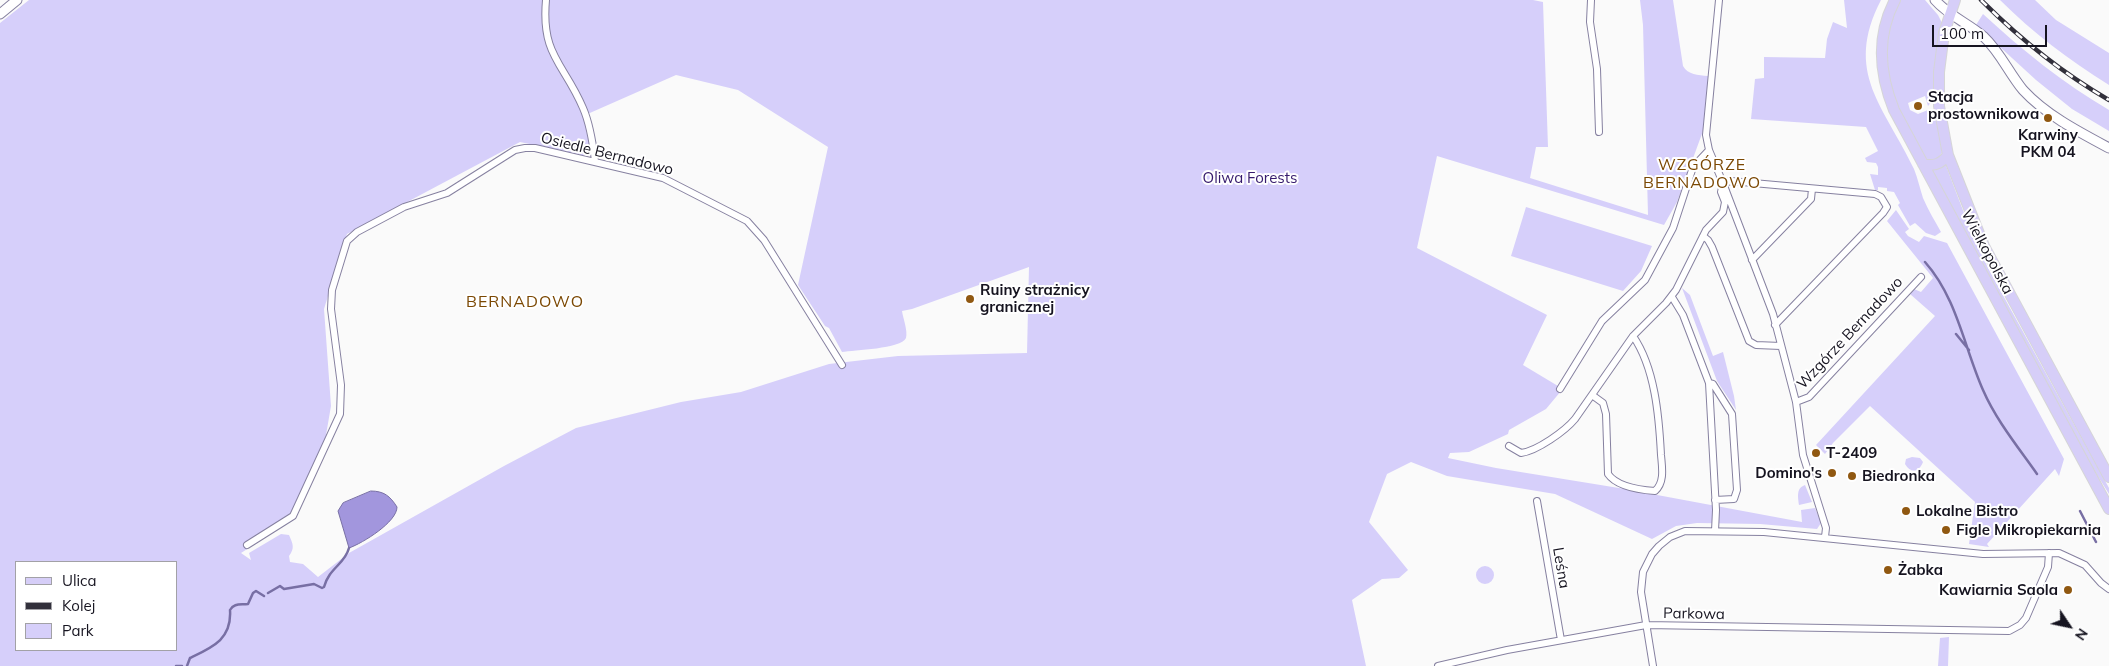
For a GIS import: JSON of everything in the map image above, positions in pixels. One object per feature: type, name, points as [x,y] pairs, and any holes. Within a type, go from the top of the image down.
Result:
[{"type":"main road","name":"Wielkopolska","points":[[1895,0],[1888,16],[1882,39],[1881,58],[1883,77],[1894,110],[2109,509]]},
{"type":"main road","name":"Wielkopolska","points":[[1954,1],[1940,51],[1938,88],[1942,128],[1948,155],[1984,246],[2109,477]]},
{"type":"main road","points":[[1923,164],[1934,165],[1940,163],[1948,155]]},
{"type":"street","points":[[0,14],[17,0]]},
{"type":"street","points":[[546,0],[545,23],[550,50],[583,106],[596,161]]},
{"type":"street","points":[[1591,0],[1590,22],[1597,69],[1599,132]]},
{"type":"street","name":"Wzgórze Bernadowo","points":[[1720,0],[1706,135],[1709,150],[1775,325],[1796,402],[1803,455],[1826,528],[1825,537]]},
{"type":"street","points":[[1935,0],[1950,14],[1983,37],[2023,90],[2038,104],[2109,148]]},
{"type":"street","name":"Osiedle Bernadowo","points":[[247,545],[293,516],[340,414],[341,385],[332,308],[332,290],[346,245],[351,237],[404,207],[447,193],[515,150],[535,148],[663,178],[747,221],[764,240],[842,365]]},
{"type":"street","points":[[1560,388],[1602,321],[1611,310],[1645,280],[1674,228],[1680,202],[1693,167],[1709,150]]},
{"type":"street","points":[[1723,183],[1731,181],[1875,194],[1881,197],[1887,207],[1878,219],[1775,325]]},
{"type":"street","name":"Wzgórze Bernadowo","points":[[1509,446],[1521,453],[1530,451],[1567,428],[1632,336],[1672,297],[1708,225],[1723,212],[1725,202],[1721,192],[1723,183]]},
{"type":"street","points":[[1752,260],[1811,199],[1812,189]]},
{"type":"street","points":[[1703,236],[1712,247],[1750,342],[1756,345],[1780,346]]},
{"type":"street","name":"Wzgórze Bernadowo","points":[[1796,402],[1808,397],[1921,277]]},
{"type":"street","points":[[1672,297],[1683,315],[1709,383],[1715,531]]},
{"type":"street","points":[[1592,395],[1603,403],[1606,414],[1608,474],[1611,479],[1624,485],[1655,491],[1662,481],[1658,415],[1651,379],[1638,344],[1632,336]]},
{"type":"street","points":[[1709,383],[1713,384],[1732,414],[1737,490],[1734,499],[1715,500]]},
{"type":"street","name":"Leśna","points":[[1537,501],[1561,640]]},
{"type":"street","name":"Parkowa","points":[[2048,552],[2048,567],[2026,618],[2020,625],[2009,631],[1646,626],[1641,583],[1643,572],[1652,554],[1670,537],[1678,533],[1700,530],[1825,537],[1953,552],[1996,554],[2048,552],[2060,553],[2079,561],[2109,589]]},
{"type":"street","points":[[1438,666],[1561,640],[1646,626],[1653,666]]},
{"type":"green space","name":"Oliwa Forests","points":[[29,0],[1533,0],[1543,2],[1548,147],[1536,147],[1530,178],[1648,215],[1643,25],[1640,0],[1673,0],[1683,66],[1690,73],[1708,76],[1703,131],[1677,202],[1664,225],[1437,156],[1417,248],[1547,315],[1523,365],[1558,386],[1561,391],[1546,409],[1509,430],[1508,434],[1469,452],[1450,453],[1448,458],[1802,522],[1801,510],[1815,508],[1821,523],[1817,529],[1760,524],[1697,523],[1676,526],[1652,539],[1555,494],[1447,476],[1411,462],[1387,474],[1369,522],[1408,570],[1399,578],[1382,579],[1352,600],[1366,666],[0,666],[0,23]],"holes":[[[676,75],[738,90],[828,147],[798,285],[825,326],[829,328],[842,352],[896,345],[906,338],[902,311],[1029,267],[1027,353],[898,356],[829,364],[741,392],[681,402],[576,428],[349,553],[318,577],[303,564],[290,562],[289,556],[293,546],[289,535],[281,534],[249,553],[251,560],[241,553],[296,518],[322,458],[331,406],[324,309],[347,234],[520,142],[586,156],[591,152],[583,116]]]},
{"type":"green space","points":[[1844,0],[1881,0],[1870,26],[1866,48],[1867,69],[1872,89],[1914,169],[1923,198],[1941,232],[1935,236],[1926,233],[1915,223],[1910,226],[1898,205],[1900,203],[1894,192],[1887,191],[1887,188],[1878,187],[1878,190],[1875,190],[1870,174],[1878,175],[1878,167],[1876,163],[1867,162],[1865,158],[1878,151],[1866,127],[1751,119],[1755,79],[1764,78],[1764,57],[1825,58],[1827,39],[1833,22],[1847,28]]},
{"type":"green space","points":[[1901,0],[1925,0],[1938,15],[1942,23],[1933,79],[1934,99],[1928,106],[1925,96],[1908,103],[1910,110],[1918,114],[1928,110],[1936,114],[1942,153],[1936,160],[1927,159],[1922,154],[1890,91],[1885,52],[1892,18]]},
{"type":"green space","points":[[2000,0],[2035,0],[2056,20],[2109,53],[2109,85],[2052,46]]},
{"type":"green space","points":[[1983,14],[2043,65],[2075,89],[2109,110],[2109,131],[2072,109],[2036,80],[1976,25]]},
{"type":"green space","points":[[1945,163],[1969,226],[1988,268],[2109,488],[2109,494],[1931,169]]},
{"type":"green space","points":[[1526,207],[1652,246],[1641,271],[1623,291],[1511,256]]},
{"type":"green space","points":[[1896,210],[1909,229],[1905,232],[1908,236],[1919,242],[1924,236],[1947,243],[2064,459],[2059,476],[2055,469],[1987,544],[1989,547],[1969,544],[1975,502],[1870,406],[1833,443],[1825,454],[1816,445],[1935,316],[1910,294],[1914,289],[1921,292],[1933,278],[1887,221]]},
{"type":"green space","points":[[1682,288],[1690,295],[1713,356],[1723,352],[1736,410],[1717,381]]},
{"type":"green space","points":[[1912,457],[1920,458],[1923,462],[1917,470],[1910,469],[1905,464],[1906,459]]},
{"type":"green space","points":[[1805,485],[1812,502],[1799,505],[1799,491]]},
{"type":"green space","points":[[1485,566],[1491,569],[1494,575],[1491,581],[1485,584],[1479,581],[1476,575],[1479,569]]},
{"type":"green space","points":[[1949,637],[1948,666],[1938,666],[1940,638]]},
{"type":"shaded area","points":[[371,491],[383,493],[389,497],[397,507],[396,513],[378,531],[349,548],[338,511],[343,503]]},
{"type":"waterway","points":[[1925,262],[1945,291],[1988,401],[2037,474]]},
{"type":"waterway","points":[[1956,334],[1969,350]]},
{"type":"waterway","points":[[2080,511],[2096,542]]},
{"type":"waterway","points":[[268,593],[280,586],[284,589],[314,584],[322,588],[324,587],[329,575],[344,558],[349,548]]},
{"type":"waterway","points":[[187,666],[190,658],[213,646],[224,635],[228,628],[230,610],[233,606],[248,604],[253,593],[256,591],[264,596]]},
{"type":"waterway","points":[[176,666],[182,666]]},
{"type":"railway","points":[[1981,0],[2042,54],[2109,100]]},
{"type":"place","name":"Stacja prostownikowa","points":[[1918,106]]},
{"type":"place","name":"Karwiny PKM 04","points":[[2048,118]]},
{"type":"place","name":"Ruiny strażnicy granicznej","points":[[970,299]]},
{"type":"place","name":"T-2409","points":[[1816,453]]},
{"type":"place","name":"Domino's","points":[[1832,473]]},
{"type":"place","name":"Biedronka","points":[[1852,476]]},
{"type":"place","name":"Lokalne Bistro","points":[[1906,511]]},
{"type":"place","name":"Figle Mikropiekarnia","points":[[1946,530]]},
{"type":"place","name":"Żabka","points":[[1888,570]]},
{"type":"place","name":"Kawiarnia Saola","points":[[2068,590]]},
{"type":"district","name":"WZGÓRZE BERNADOWO","points":[[1702,174]]},
{"type":"district","name":"BERNADOWO","points":[[525,302]]}]
